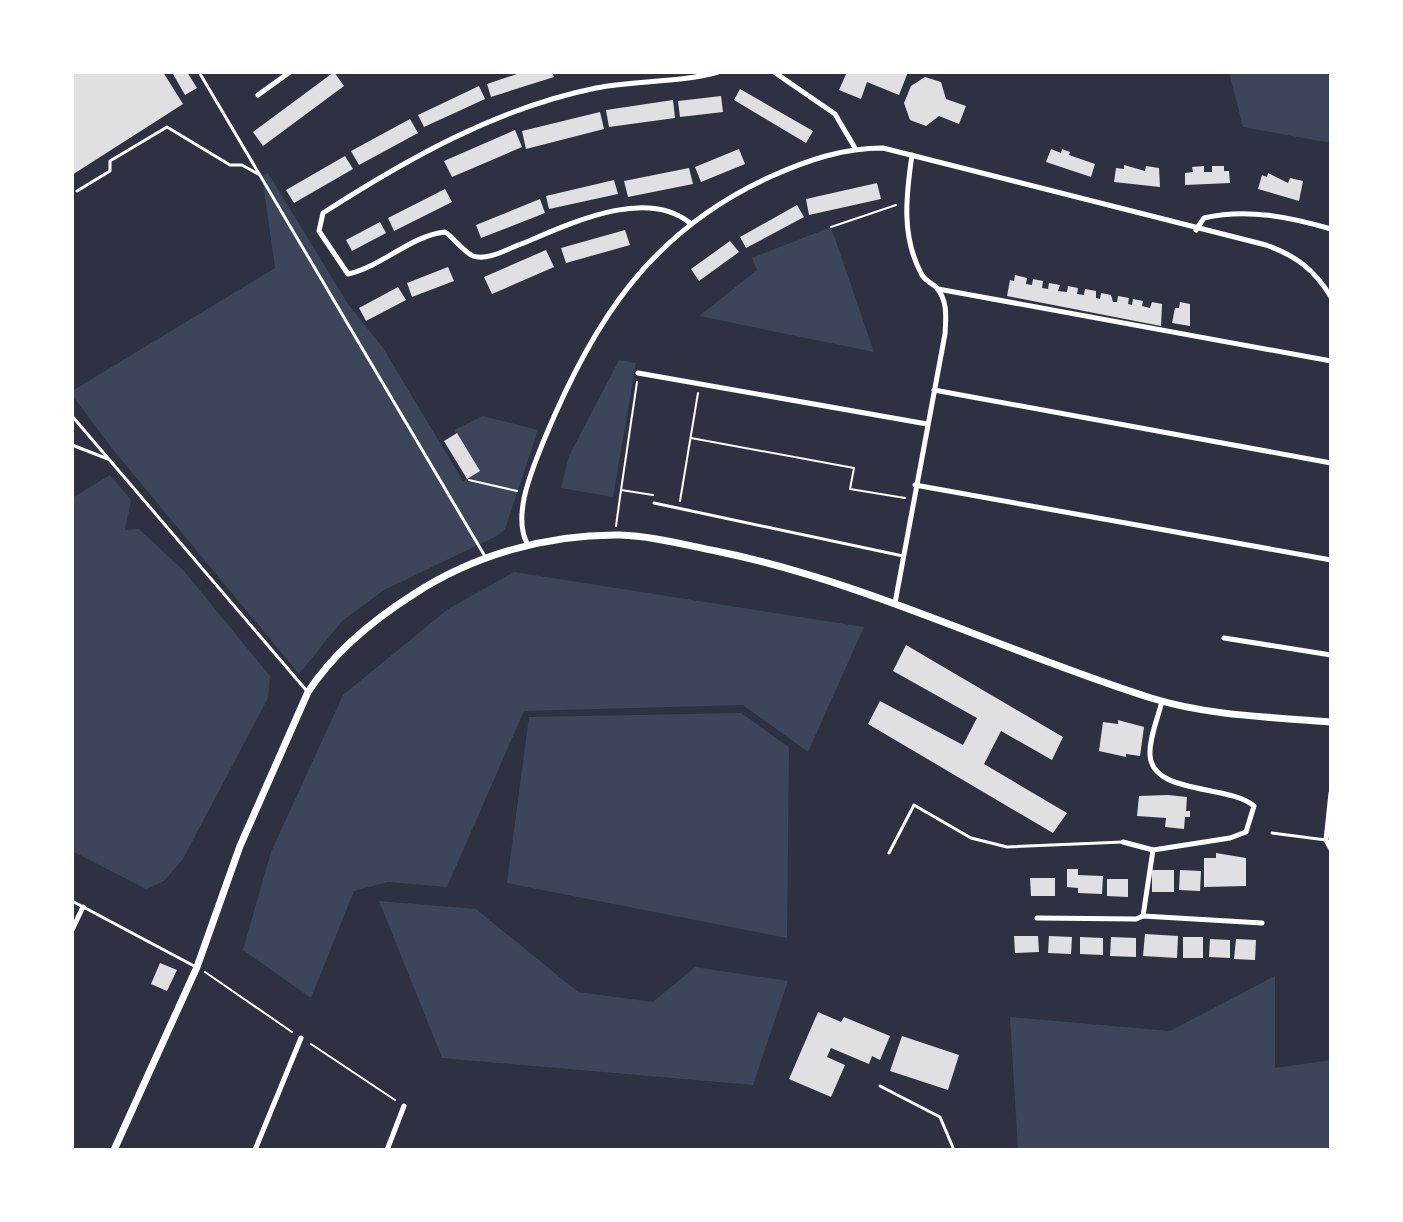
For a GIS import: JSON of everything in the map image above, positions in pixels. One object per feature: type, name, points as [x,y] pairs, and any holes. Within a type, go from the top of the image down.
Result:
[{"type":"street","points":[[258,95],[290,72]]},
{"type":"street","points":[[690,223],[676,212],[662,208],[615,211],[561,227],[492,256],[474,256],[445,232],[431,233],[364,270],[348,274],[319,231],[323,213],[484,122],[549,99],[599,87],[718,72]]},
{"type":"street","points":[[774,72],[835,114],[855,148]]},
{"type":"street","points":[[528,545],[522,525],[536,460],[585,352],[610,307],[645,263],[690,223],[759,182],[808,160],[855,148],[883,148],[1288,253],[1316,273],[1331,297]]},
{"type":"street","points":[[912,155],[905,202],[908,237],[924,279],[937,288],[1331,361]]},
{"type":"street","points":[[1196,230],[1204,218],[1221,214],[1262,214],[1331,229]]},
{"type":"street","points":[[895,603],[945,334],[946,307],[937,288]]},
{"type":"street","points":[[638,373],[927,424]]},
{"type":"street","points":[[934,390],[1331,463]]},
{"type":"street","points":[[915,485],[1331,560]]},
{"type":"street","points":[[114,1150],[197,967],[240,846],[308,692],[319,675],[373,622],[424,587],[486,558],[528,545],[615,536],[762,561],[895,603],[1162,701],[1213,712],[1331,722]]},
{"type":"street","points":[[1224,638],[1331,655]]},
{"type":"street","points":[[1123,842],[1153,850],[1230,838],[1246,832],[1254,806],[1244,798],[1176,783],[1156,773],[1151,765],[1151,744],[1162,701]]},
{"type":"street","points":[[1331,793],[1326,840],[1331,849]]},
{"type":"street","points":[[1143,916],[1153,850]]},
{"type":"street","points":[[72,930],[83,907]]},
{"type":"street","points":[[1037,918],[1136,919],[1143,916],[1262,923]]},
{"type":"street","points":[[255,1150],[301,1038]]},
{"type":"street","points":[[387,1150],[404,1106]]},
{"type":"lane","points":[[199,72],[486,558]]},
{"type":"lane","points":[[77,191],[110,171],[110,161],[167,127],[230,165],[242,165],[262,176]]},
{"type":"lane","points":[[72,416],[308,692]]},
{"type":"lane","points":[[72,445],[111,460]]},
{"type":"lane","points":[[654,503],[903,556]]},
{"type":"lane","points":[[889,853],[914,805],[971,838],[1007,847],[1123,842]]},
{"type":"lane","points":[[1272,833],[1326,840]]},
{"type":"lane","points":[[72,901],[197,967]]},
{"type":"lane","points":[[880,1086],[940,1117],[954,1150]]},
{"type":"path","points":[[831,227],[905,202]]},
{"type":"path","points":[[615,536],[638,373]]},
{"type":"path","points":[[679,508],[700,384]]},
{"type":"path","points":[[691,438],[854,468],[850,489],[913,499]]},
{"type":"path","points":[[469,480],[517,491]]},
{"type":"path","points":[[621,490],[657,496],[654,503]]},
{"type":"shaded area","points":[[1229,72],[1331,72],[1331,143],[1243,127]]},
{"type":"shaded area","points":[[268,173],[348,304],[383,348],[463,481],[479,471],[454,430],[483,416],[538,430],[505,529],[497,536],[384,590],[342,621],[299,674],[110,446],[72,395],[72,391],[275,268],[262,176]]},
{"type":"shaded area","points":[[831,227],[874,352],[699,316],[757,270],[752,258]]},
{"type":"shaded area","points":[[619,360],[636,363],[613,497],[561,488],[569,456]]},
{"type":"shaded area","points":[[110,475],[131,500],[125,530],[139,529],[184,571],[270,676],[268,698],[183,859],[164,881],[146,889],[72,851],[72,498]]},
{"type":"shaded area","points":[[514,572],[864,627],[808,752],[743,705],[524,711],[447,887],[388,882],[354,891],[311,998],[243,950],[271,852],[343,695],[448,609]]},
{"type":"shaded area","points":[[741,713],[789,747],[787,938],[507,883],[529,717]]},
{"type":"shaded area","points":[[379,901],[476,909],[578,992],[653,1002],[695,967],[788,981],[753,1085],[442,1058]]},
{"type":"shaded area","points":[[1275,976],[1275,1068],[1331,1060],[1331,1150],[1018,1150],[1010,1017],[1170,1031]]},
{"type":"building","points":[[72,72],[163,72],[183,104],[72,175]]},
{"type":"building","points":[[187,72],[197,88],[185,95],[173,74]]},
{"type":"building","points":[[334,72],[344,86],[263,146],[253,132]]},
{"type":"building","points":[[523,72],[552,72],[554,77],[491,97],[487,84]]},
{"type":"building","points":[[847,72],[908,72],[899,95],[867,82],[861,99],[839,90]]},
{"type":"building","points":[[925,77],[941,82],[946,99],[966,106],[959,124],[939,116],[926,126],[910,120],[904,103],[911,86]]},
{"type":"building","points":[[479,86],[485,99],[424,127],[418,115]]},
{"type":"building","points":[[740,89],[813,131],[806,143],[734,100]]},
{"type":"building","points":[[721,96],[723,112],[680,117],[678,101]]},
{"type":"building","points":[[673,100],[675,118],[609,127],[606,110]]},
{"type":"building","points":[[600,112],[604,129],[526,149],[522,131]]},
{"type":"building","points":[[410,119],[418,133],[359,165],[351,151]]},
{"type":"building","points":[[515,130],[522,147],[452,177],[444,161]]},
{"type":"building","points":[[739,149],[745,164],[701,182],[695,167]]},
{"type":"building","points":[[1051,149],[1061,153],[1062,149],[1070,152],[1069,155],[1095,164],[1091,177],[1046,162]]},
{"type":"building","points":[[345,156],[353,169],[294,203],[286,190]]},
{"type":"building","points":[[1124,165],[1145,171],[1146,166],[1159,168],[1160,187],[1114,182],[1116,168],[1124,169]]},
{"type":"building","points":[[1204,166],[1204,172],[1212,172],[1212,166],[1224,166],[1224,171],[1229,171],[1230,183],[1185,185],[1185,173],[1193,172],[1192,167]]},
{"type":"building","points":[[689,168],[693,184],[628,197],[624,181]]},
{"type":"building","points":[[1268,173],[1288,183],[1290,178],[1303,181],[1299,201],[1258,189],[1262,175],[1267,177]]},
{"type":"building","points":[[614,180],[618,194],[549,209],[546,196]]},
{"type":"building","points":[[877,183],[881,199],[809,215],[806,199]]},
{"type":"building","points":[[445,189],[452,202],[394,231],[388,218]]},
{"type":"building","points":[[540,199],[545,213],[481,238],[476,225]]},
{"type":"building","points":[[797,205],[804,217],[746,248],[740,237]]},
{"type":"building","points":[[380,222],[386,233],[352,251],[346,240]]},
{"type":"building","points":[[625,230],[630,245],[566,263],[561,248]]},
{"type":"building","points":[[730,241],[739,252],[699,281],[691,269]]},
{"type":"building","points":[[546,250],[554,267],[492,294],[484,277]]},
{"type":"building","points":[[448,267],[454,281],[412,297],[407,283]]},
{"type":"building","points":[[1015,275],[1027,278],[1026,284],[1032,285],[1033,279],[1043,281],[1042,288],[1048,289],[1049,283],[1060,285],[1058,291],[1067,292],[1068,286],[1078,288],[1077,294],[1084,295],[1085,289],[1096,291],[1096,298],[1100,299],[1101,293],[1111,295],[1113,302],[1117,302],[1118,296],[1129,298],[1128,304],[1132,305],[1133,299],[1143,301],[1142,306],[1150,308],[1152,302],[1162,304],[1161,326],[1007,296],[1010,280],[1014,281]]},
{"type":"building","points":[[398,287],[406,300],[366,321],[359,308]]},
{"type":"building","points":[[1180,302],[1190,304],[1190,326],[1172,323],[1175,308],[1179,308]]},
{"type":"building","points":[[457,433],[480,471],[467,479],[444,441]]},
{"type":"building","points":[[906,645],[1063,737],[1052,760],[1001,731],[984,764],[1067,813],[1053,833],[868,724],[880,701],[963,745],[977,718],[893,671]]},
{"type":"building","points":[[1118,720],[1144,727],[1140,756],[1126,754],[1126,757],[1099,751],[1103,722],[1118,724]]},
{"type":"building","points":[[1139,796],[1187,797],[1186,811],[1190,811],[1190,817],[1185,817],[1184,829],[1165,827],[1166,818],[1137,816]]},
{"type":"building","points":[[1216,853],[1246,858],[1246,886],[1204,887],[1204,858],[1216,858]]},
{"type":"building","points":[[1067,869],[1078,869],[1078,875],[1103,876],[1102,894],[1078,893],[1078,888],[1067,887]]},
{"type":"building","points":[[1152,870],[1174,870],[1174,892],[1152,892]]},
{"type":"building","points":[[1180,870],[1201,871],[1200,891],[1179,890]]},
{"type":"building","points":[[1030,878],[1055,878],[1055,896],[1031,896]]},
{"type":"building","points":[[1107,879],[1128,879],[1128,897],[1107,896]]},
{"type":"building","points":[[1145,934],[1178,936],[1177,958],[1143,956]]},
{"type":"building","points":[[1014,936],[1038,936],[1039,952],[1015,953]]},
{"type":"building","points":[[1049,936],[1072,937],[1071,954],[1048,953]]},
{"type":"building","points":[[1080,937],[1103,938],[1103,955],[1080,954]]},
{"type":"building","points":[[1111,937],[1136,938],[1136,957],[1110,956]]},
{"type":"building","points":[[1183,937],[1203,937],[1203,958],[1183,958]]},
{"type":"building","points":[[1210,939],[1230,940],[1230,958],[1209,957]]},
{"type":"building","points":[[1236,939],[1256,940],[1255,960],[1234,959]]},
{"type":"building","points":[[160,963],[177,970],[167,991],[151,984]]},
{"type":"building","points":[[818,1012],[841,1022],[844,1017],[890,1036],[880,1060],[872,1056],[869,1064],[831,1048],[827,1057],[845,1065],[831,1097],[789,1079]]},
{"type":"building","points":[[902,1036],[959,1055],[948,1090],[890,1071]]}]
